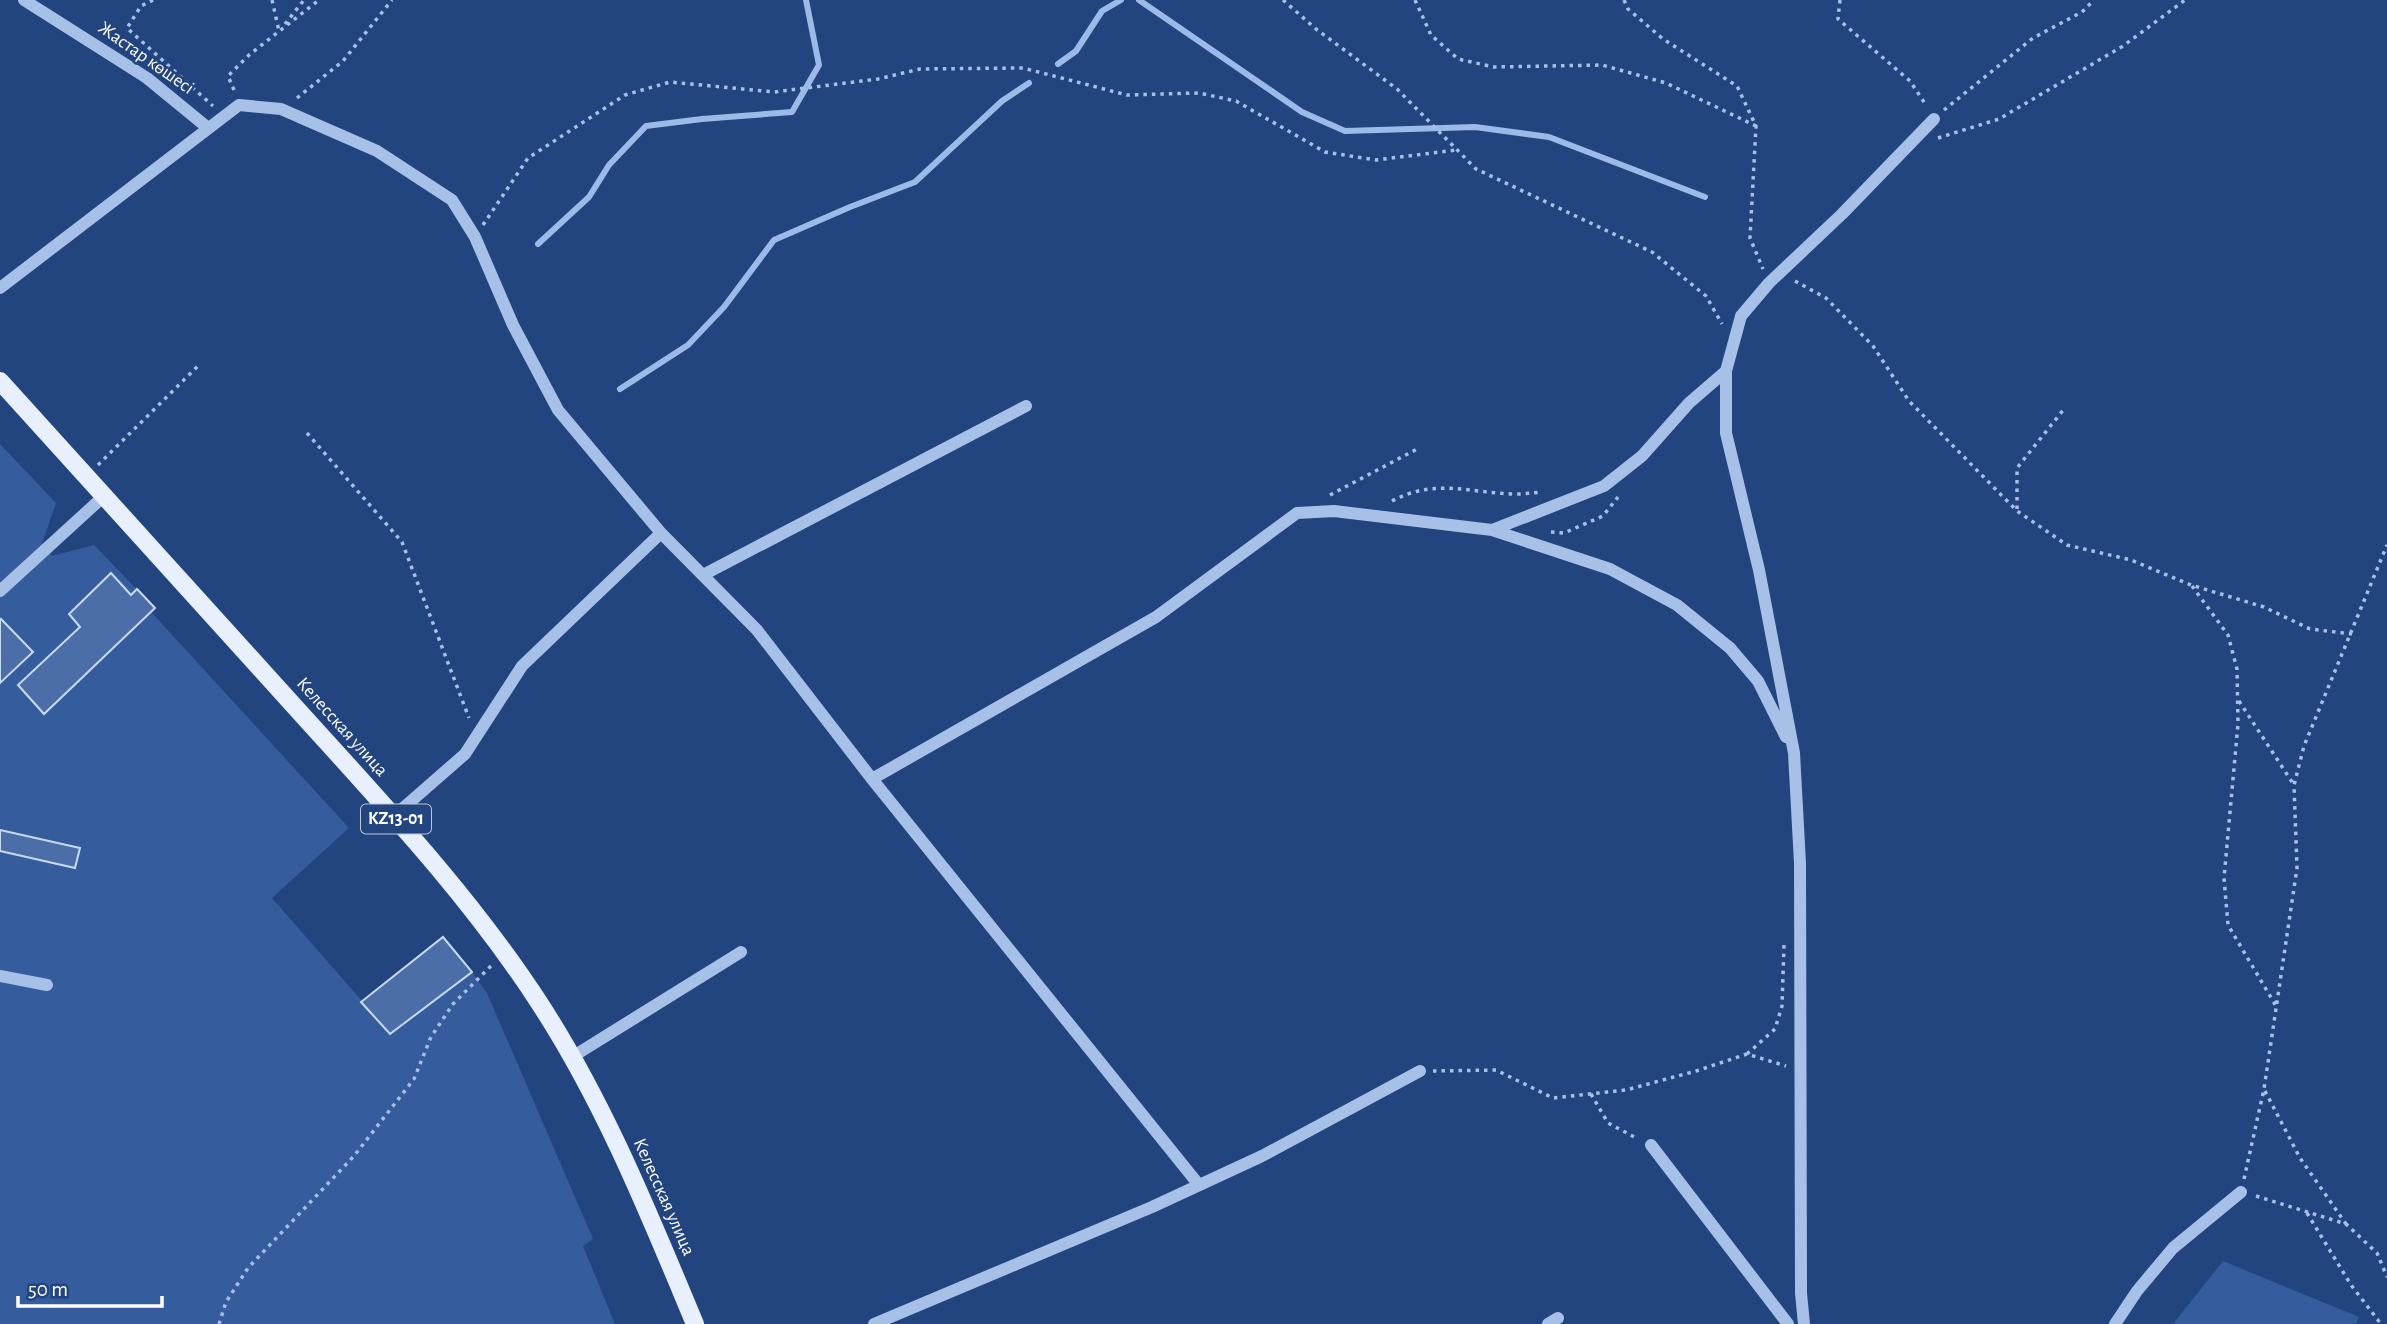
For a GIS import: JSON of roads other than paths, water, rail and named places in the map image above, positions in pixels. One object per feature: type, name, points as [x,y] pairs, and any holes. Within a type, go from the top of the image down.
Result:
[{"type":"main road","name":"Келесская улица","points":[[0,381],[394,816],[484,923],[572,1057],[631,1171],[693,1323]]},
{"type":"street","name":"Жастар көшесі","points":[[24,0],[147,78],[208,128]]},
{"type":"street","points":[[0,288],[239,105],[281,109],[377,151],[452,200],[475,237],[513,325],[558,410],[661,533],[757,630],[872,779],[1199,1185]]},
{"type":"street","points":[[1804,1324],[1801,1293],[1800,863],[1794,753],[1759,570],[1726,433],[1726,371],[1741,316],[1780,272],[1842,214],[1934,119]]},
{"type":"street","points":[[1492,530],[1604,486],[1642,456],[1689,403],[1726,371]]},
{"type":"street","points":[[703,575],[1026,406]]},
{"type":"street","points":[[0,591],[104,496]]},
{"type":"street","points":[[872,779],[1156,617],[1297,513],[1334,511],[1492,530],[1610,569],[1677,605],[1730,648],[1758,681],[1794,753]]},
{"type":"street","points":[[394,816],[465,754],[522,666],[661,533]]},
{"type":"street","points":[[572,1057],[741,952]]},
{"type":"street","points":[[0,976],[47,985]]},
{"type":"street","points":[[874,1324],[1262,1156],[1420,1071]]},
{"type":"street","points":[[1651,1146],[1788,1324]]},
{"type":"street","points":[[2115,1324],[2137,1291],[2173,1248],[2241,1192]]},
{"type":"waterway","points":[[538,244],[589,197],[609,165],[646,126],[792,112],[819,65],[806,0]]},
{"type":"waterway","points":[[1058,64],[1076,51],[1102,11],[1121,0]]},
{"type":"waterway","points":[[1139,0],[1302,112],[1345,131],[1475,127],[1549,137],[1705,197]]},
{"type":"waterway","points":[[620,389],[688,345],[724,307],[774,240],[915,182],[1002,101],[1029,83]]}]
